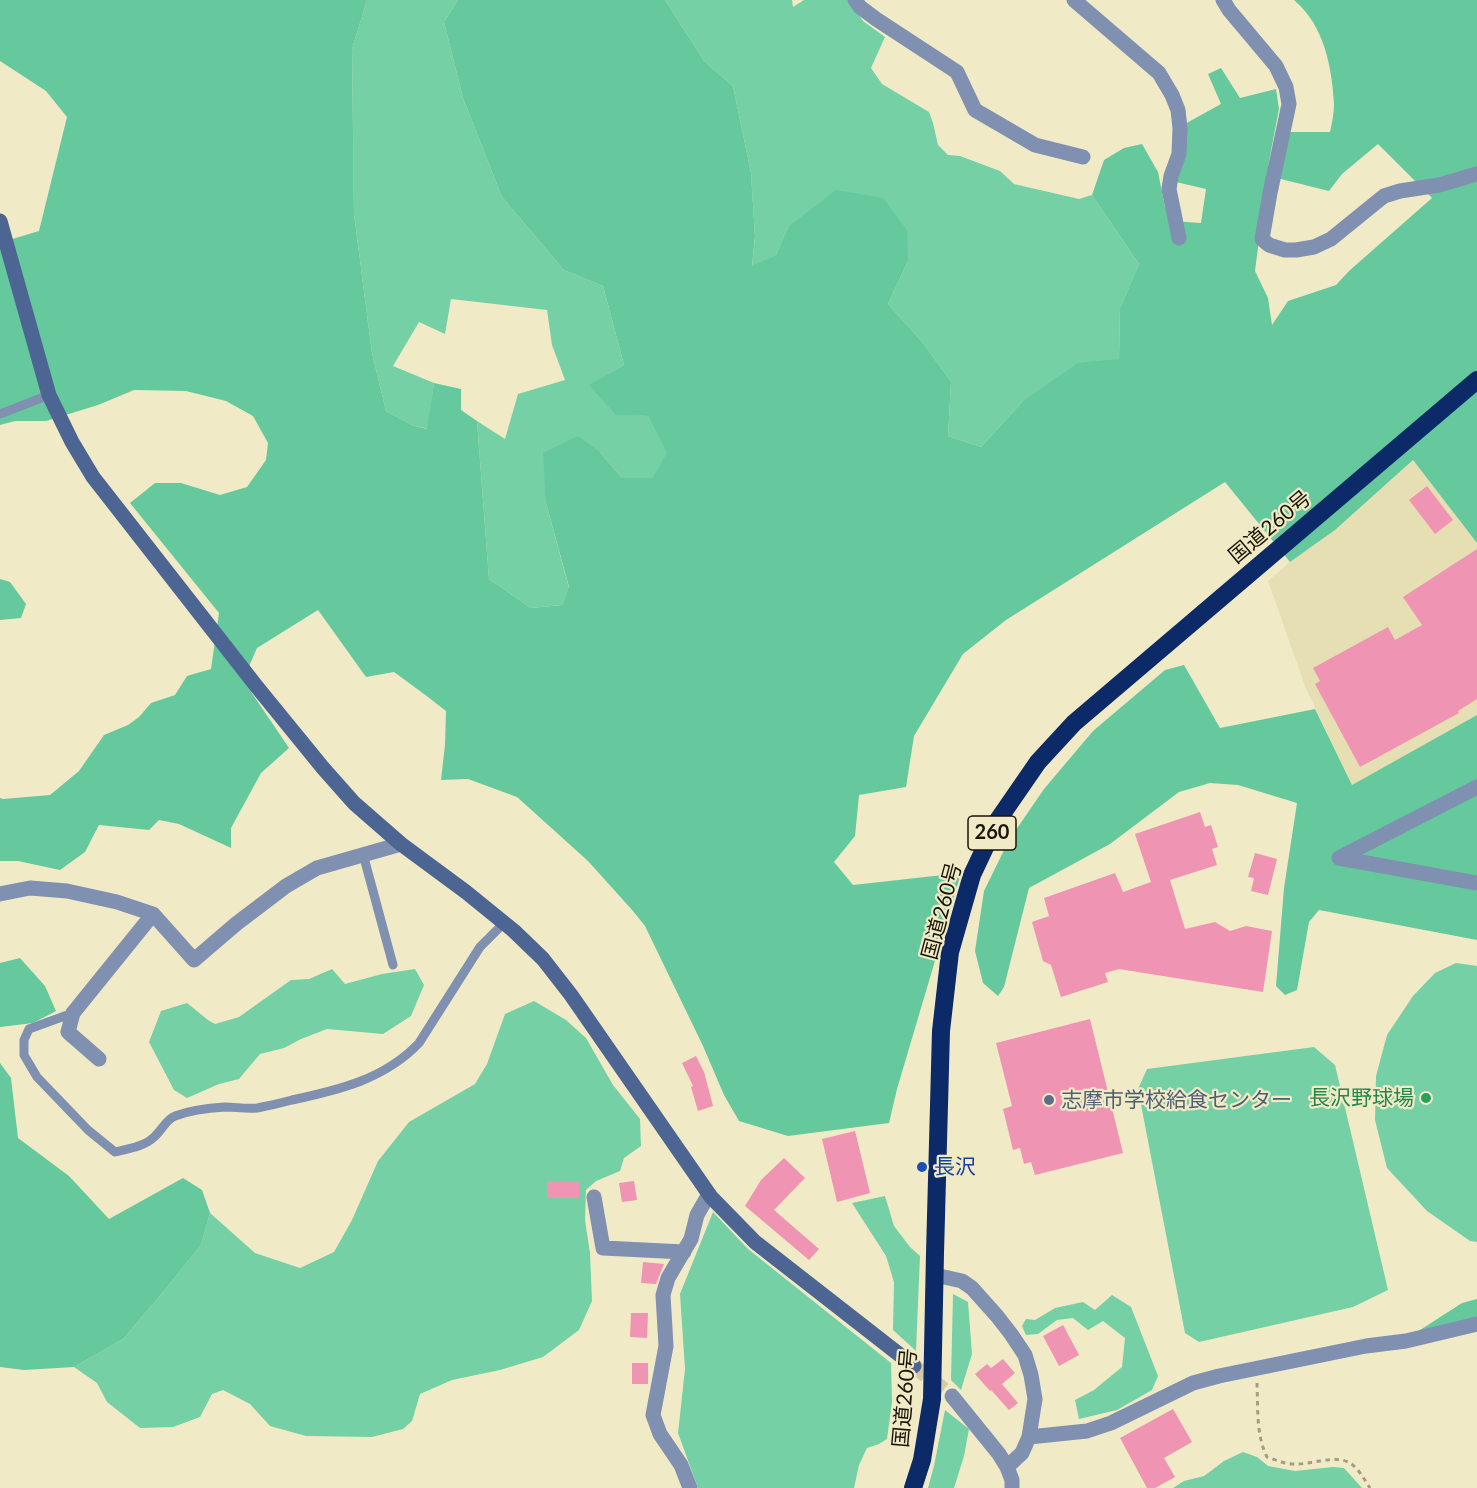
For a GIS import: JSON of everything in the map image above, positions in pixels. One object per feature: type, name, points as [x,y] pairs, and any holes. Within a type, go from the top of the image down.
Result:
[{"type":"highway","name":"国道260号","points":[[913,1488],[922,1460],[932,1399],[941,1031],[950,952],[972,875],[998,820],[1038,762],[1074,723],[1477,380]]},
{"type":"street","points":[[855,0],[860,7],[876,19],[957,72],[975,110],[1035,145],[1083,157]]},
{"type":"street","points":[[1074,0],[1160,73],[1172,95],[1178,110],[1180,128],[1179,154],[1169,189],[1179,238]]},
{"type":"street","points":[[1223,0],[1276,66],[1286,87],[1288,104],[1262,238],[1269,245],[1285,250],[1314,247],[1331,239],[1384,196],[1439,185],[1477,174]]},
{"type":"street","points":[[0,220],[48,395],[72,442],[93,477],[257,687],[354,803],[401,844],[504,923],[543,959],[571,994],[709,1194],[755,1242],[914,1366]]},
{"type":"street","points":[[1477,787],[1339,858],[1477,883]]},
{"type":"street","points":[[0,894],[30,888],[67,891],[117,902],[153,914],[194,960],[286,886],[317,868],[401,844]]},
{"type":"street","points":[[99,1059],[69,1032],[73,1013],[153,914]]},
{"type":"street","points":[[690,1488],[681,1465],[660,1434],[653,1415],[666,1346],[663,1295],[668,1278],[691,1239],[697,1215],[709,1194]]},
{"type":"street","points":[[594,1197],[603,1248],[684,1252]]},
{"type":"street","points":[[935,1275],[962,1281],[972,1288],[998,1316],[1024,1355],[1031,1375],[1035,1399],[1029,1437],[1022,1454],[1007,1467]]},
{"type":"street","points":[[1029,1437],[1087,1431],[1111,1423],[1193,1383],[1365,1346],[1406,1341],[1477,1324]]},
{"type":"street","points":[[952,1396],[999,1454],[1012,1480],[1012,1488]]},
{"type":"lane","points":[[0,414],[48,395]]},
{"type":"lane","points":[[363,854],[393,965]]},
{"type":"lane","points":[[73,1013],[29,1029],[24,1040],[24,1055],[37,1077],[88,1130],[115,1152],[138,1146],[152,1139],[172,1117],[200,1109],[256,1108],[309,1097],[345,1087],[389,1069],[407,1056],[419,1043],[480,947],[504,923]]},
{"type":"path","points":[[1257,1368],[1261,1445],[1267,1457],[1295,1464],[1337,1459],[1347,1461],[1357,1468],[1371,1488]]},
{"type":"shaded area","points":[[1413,460],[1477,543],[1477,715],[1352,785],[1306,689],[1268,581],[1335,530]]},
{"type":"green space","points":[[0,0],[367,0],[352,49],[354,214],[372,353],[386,411],[412,425],[427,429],[434,383],[461,389],[461,410],[477,421],[489,579],[531,608],[562,605],[569,587],[546,503],[543,453],[578,436],[600,452],[622,478],[652,478],[667,453],[648,416],[616,415],[589,385],[624,365],[603,286],[564,270],[502,197],[463,98],[444,22],[458,0],[665,0],[704,61],[733,86],[751,173],[755,236],[752,266],[776,255],[788,227],[836,190],[883,198],[907,230],[908,261],[888,304],[924,344],[951,382],[948,436],[981,447],[1023,401],[1078,363],[1119,359],[1120,308],[1139,264],[1092,195],[1104,160],[1124,148],[1142,144],[1158,172],[1165,207],[1172,221],[1201,223],[1206,189],[1176,182],[1183,125],[1221,104],[1208,74],[1221,68],[1240,98],[1276,89],[1279,109],[1269,161],[1255,271],[1268,298],[1272,325],[1288,301],[1336,285],[1432,198],[1378,144],[1342,174],[1329,191],[1277,178],[1289,132],[1330,132],[1334,111],[1331,76],[1325,48],[1313,22],[1294,0],[1477,0],[1477,543],[1413,460],[1335,530],[1290,562],[1225,482],[1006,620],[963,654],[914,736],[906,787],[859,795],[855,836],[834,862],[853,885],[961,873],[889,1123],[788,1136],[739,1121],[724,1095],[645,926],[633,911],[588,861],[517,797],[468,779],[441,780],[446,711],[394,672],[366,677],[318,610],[257,648],[243,680],[289,748],[261,773],[231,828],[231,848],[179,824],[159,820],[149,830],[99,825],[85,852],[60,870],[18,861],[0,861],[0,798],[50,795],[79,771],[104,735],[128,725],[139,717],[151,703],[175,695],[187,676],[211,669],[219,613],[130,503],[155,483],[181,483],[220,495],[247,487],[266,460],[268,443],[253,416],[226,401],[186,391],[134,390],[98,405],[46,421],[15,421],[0,425],[0,215],[9,240],[39,231],[67,117],[46,91],[0,61]]},
{"type":"green space","points":[[367,0],[458,0],[444,22],[463,98],[502,197],[564,270],[603,286],[624,365],[590,385],[616,414],[648,416],[668,453],[652,478],[622,478],[600,452],[546,503],[569,588],[562,605],[531,608],[489,579],[477,421],[505,439],[518,394],[565,380],[552,345],[547,310],[451,299],[445,334],[419,322],[393,366],[434,383],[428,429],[412,425],[386,411],[372,353],[354,214],[352,49]]},
{"type":"green space","points":[[665,0],[792,0],[793,7],[804,0],[849,0],[863,21],[885,37],[871,68],[882,84],[929,112],[938,145],[948,155],[960,156],[1000,171],[1014,184],[1079,199],[1092,195],[1139,264],[1120,308],[1119,359],[1023,401],[981,447],[948,436],[951,382],[924,344],[888,304],[908,261],[788,227],[776,255],[752,267],[755,236],[751,173],[733,86],[704,61]]},
{"type":"green space","points":[[0,579],[10,582],[26,604],[21,618],[0,620]]},
{"type":"green space","points":[[1184,665],[1220,728],[1315,709],[1352,785],[1477,715],[1477,940],[1319,910],[1309,922],[1297,990],[1285,995],[1276,986],[1284,888],[1297,803],[1238,785],[1210,783],[1179,792],[1110,844],[1029,888],[1004,987],[998,996],[983,983],[975,951],[984,891],[1009,840],[1044,789],[1093,731],[1165,670]]},
{"type":"green space","points":[[20,958],[45,986],[56,1011],[33,1023],[0,1027],[0,963]]},
{"type":"green space","name":"長沢野球場","points":[[1456,963],[1477,966],[1477,1242],[1470,1241],[1427,1211],[1387,1168],[1375,1120],[1376,1076],[1387,1035],[1413,996],[1435,973]]},
{"type":"green space","points":[[332,969],[345,984],[382,974],[415,969],[424,985],[411,1016],[383,1034],[327,1029],[284,1048],[260,1054],[239,1079],[219,1084],[187,1098],[174,1090],[149,1042],[161,1011],[187,1003],[215,1024],[239,1017],[291,980],[309,979]]},
{"type":"green space","points":[[534,1001],[566,1020],[586,1038],[613,1085],[640,1119],[641,1146],[624,1158],[620,1171],[596,1181],[586,1190],[585,1220],[590,1253],[592,1301],[579,1330],[543,1357],[500,1370],[452,1380],[420,1394],[412,1421],[403,1429],[372,1437],[306,1436],[270,1426],[250,1404],[223,1390],[212,1394],[200,1417],[173,1427],[140,1428],[107,1402],[97,1383],[74,1367],[123,1339],[201,1245],[210,1213],[255,1253],[300,1268],[334,1252],[352,1220],[378,1161],[409,1122],[475,1084],[487,1064],[505,1014]]},
{"type":"green space","points":[[1314,1047],[1335,1065],[1388,1290],[1353,1307],[1199,1342],[1185,1333],[1138,1089],[1147,1069]]},
{"type":"green space","points":[[0,1063],[11,1078],[18,1138],[69,1176],[109,1219],[183,1178],[202,1190],[210,1213],[201,1245],[123,1339],[74,1367],[24,1370],[0,1367]]},
{"type":"green space","points":[[885,1196],[894,1226],[920,1256],[916,1351],[893,1330],[894,1282],[886,1256],[852,1203]]},
{"type":"green space","points":[[713,1212],[748,1249],[891,1363],[892,1402],[887,1439],[867,1448],[859,1465],[854,1488],[698,1488],[678,1433],[685,1369],[680,1294]]},
{"type":"green space","points":[[953,1294],[968,1302],[972,1354],[961,1390],[951,1380]]},
{"type":"green space","points":[[1112,1295],[1131,1307],[1158,1376],[1152,1390],[1117,1410],[1079,1419],[1075,1400],[1094,1390],[1122,1367],[1125,1338],[1103,1321],[1088,1330],[1073,1318],[1057,1320],[1038,1334],[1026,1335],[1022,1326],[1026,1319],[1035,1320],[1055,1308],[1083,1302],[1095,1310]]},
{"type":"green space","points":[[1477,1299],[1477,1319],[1417,1332],[1462,1303]]},
{"type":"green space","points":[[945,1410],[969,1429],[964,1456],[954,1488],[928,1488],[934,1466]]},
{"type":"green space","points":[[1243,1452],[1257,1457],[1268,1466],[1295,1471],[1344,1468],[1362,1488],[1173,1488],[1184,1481],[1204,1476],[1224,1461]]},
{"type":"building","points":[[1427,486],[1453,520],[1435,534],[1409,500]]},
{"type":"building","points":[[1477,549],[1477,699],[1458,711],[1459,713],[1360,767],[1315,684],[1320,681],[1313,668],[1388,627],[1395,640],[1422,625],[1403,597]]},
{"type":"building","points":[[1200,812],[1205,827],[1211,825],[1218,847],[1212,849],[1217,865],[1170,880],[1185,929],[1215,922],[1230,931],[1246,926],[1272,931],[1263,992],[1119,969],[1105,973],[1108,982],[1061,997],[1051,965],[1043,961],[1032,922],[1049,916],[1044,898],[1115,873],[1123,892],[1151,882],[1135,834]]},
{"type":"building","points":[[1255,853],[1277,859],[1268,895],[1251,891],[1254,878],[1248,877]]},
{"type":"building","points":[[1090,1019],[1123,1153],[1035,1175],[1031,1162],[1024,1164],[1020,1148],[1013,1150],[1003,1109],[1012,1106],[996,1043]]},
{"type":"building","points":[[696,1056],[704,1072],[713,1106],[698,1111],[691,1087],[693,1086],[682,1063]]},
{"type":"building","points":[[855,1131],[870,1193],[837,1202],[822,1139]]},
{"type":"building","points":[[784,1158],[805,1178],[774,1210],[819,1249],[809,1260],[745,1206],[761,1180]]},
{"type":"building","points":[[547,1181],[579,1182],[579,1198],[547,1198]]},
{"type":"building","points":[[634,1181],[637,1200],[622,1202],[619,1183]]},
{"type":"building","points":[[643,1262],[664,1264],[656,1284],[641,1283]]},
{"type":"building","points":[[631,1313],[648,1313],[647,1338],[630,1337]]},
{"type":"building","points":[[1063,1325],[1079,1355],[1059,1366],[1043,1336]]},
{"type":"building","points":[[1003,1359],[1015,1373],[1002,1384],[1018,1403],[1009,1410],[975,1374],[987,1364],[991,1368]]},
{"type":"building","points":[[632,1363],[648,1363],[648,1384],[632,1384]]},
{"type":"building","points":[[1173,1409],[1192,1442],[1164,1458],[1175,1477],[1155,1488],[1147,1488],[1120,1438]]},
{"type":"tunnel","points":[[914,1366],[952,1396]]},
{"type":"place","name":"長沢野球場","points":[[1426,1098]]},
{"type":"place","name":"志摩市学校給食センター","points":[[1049,1100]]},
{"type":"place","name":"長沢","points":[[922,1167]]}]
